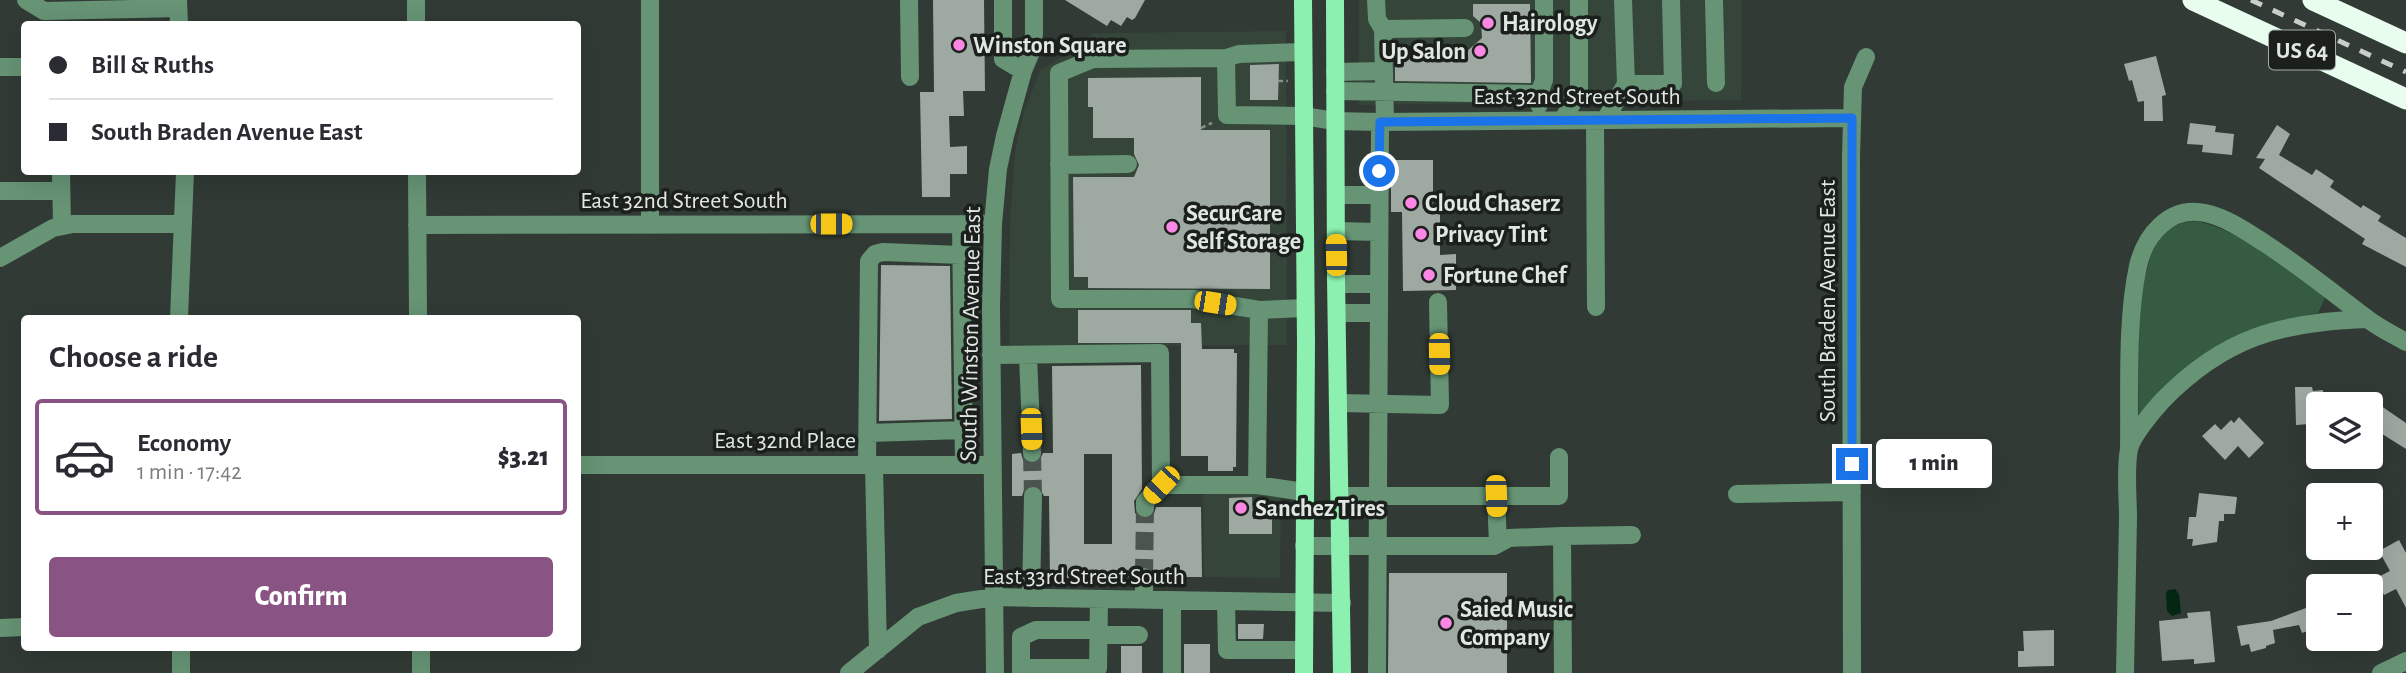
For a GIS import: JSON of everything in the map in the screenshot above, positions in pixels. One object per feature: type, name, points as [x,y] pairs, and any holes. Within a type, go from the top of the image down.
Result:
[{"type":"highway","name":"US 64","points":[[2313,0],[2405,43]]},
{"type":"highway","points":[[2350,0],[2405,43]]},
{"type":"highway","name":"US 64","points":[[2193,1],[2406,99]]},
{"type":"main road","points":[[1303,0],[1304,673]]},
{"type":"main road","points":[[1335,0],[1342,673]]},
{"type":"street","points":[[26,0],[56,18],[178,11]]},
{"type":"street","points":[[416,0],[416,21]]},
{"type":"street","points":[[650,0],[650,225]]},
{"type":"street","points":[[909,0],[911,77]]},
{"type":"street","points":[[1003,0],[1003,59],[1023,71]]},
{"type":"street","name":"South Winston Avenue East","points":[[995,673],[991,355],[993,224],[1002,147],[1023,71],[1031,52],[1034,0]]},
{"type":"street","points":[[1376,0],[1377,19],[1383,29],[1385,93],[1379,195],[1377,673]]},
{"type":"street","points":[[1540,120],[1539,94],[1544,80],[1544,0]]},
{"type":"street","points":[[1563,119],[1579,92],[1579,0]]},
{"type":"street","points":[[1596,307],[1600,120],[1626,84],[1623,0]]},
{"type":"street","points":[[1626,84],[1673,84],[1671,0]]},
{"type":"street","points":[[1714,0],[1716,83]]},
{"type":"street","points":[[1383,29],[1465,28]]},
{"type":"street","points":[[1303,52],[1239,54],[1226,58],[1093,59],[1059,73],[1060,299],[1193,299],[1259,310],[1305,308]]},
{"type":"street","name":"South Braden Avenue East","points":[[1852,673],[1852,118],[1853,87],[1866,57]]},
{"type":"street","name":"East 32nd Street South","points":[[1226,58],[1227,115],[1303,116],[1335,121],[1382,122],[1852,118]]},
{"type":"street","points":[[0,68],[21,67]]},
{"type":"street","points":[[1335,72],[1384,71]]},
{"type":"street","points":[[1335,91],[1539,94]]},
{"type":"street","points":[[1059,165],[1128,164]]},
{"type":"street","points":[[61,175],[62,226]]},
{"type":"street","points":[[179,315],[185,175]]},
{"type":"street","points":[[417,175],[418,315]]},
{"type":"street","points":[[0,191],[61,191]]},
{"type":"street","points":[[1336,195],[1379,195]]},
{"type":"street","points":[[2125,673],[2132,300],[2144,247],[2154,231],[2166,220],[2193,211],[2230,221],[2320,281],[2367,319],[2406,342]]},
{"type":"street","points":[[0,258],[53,228],[62,226],[183,224]]},
{"type":"street","points":[[882,224],[883,252]]},
{"type":"street","points":[[961,224],[964,466]]},
{"type":"street","name":"East 32nd Street South","points":[[418,225],[993,224]]},
{"type":"street","points":[[1336,232],[1379,232]]},
{"type":"street","points":[[878,650],[868,433],[869,261],[875,254],[883,252],[961,255]]},
{"type":"street","points":[[1337,284],[1378,284]]},
{"type":"street","points":[[1339,403],[1440,405],[1438,302]]},
{"type":"street","points":[[1257,485],[1259,310]]},
{"type":"street","points":[[1337,313],[1378,313]]},
{"type":"street","points":[[2129,447],[2151,412],[2174,389],[2209,361],[2238,343],[2286,326],[2325,320],[2367,319]]},
{"type":"street","points":[[991,355],[1160,353],[1161,485],[1145,502],[1145,508]]},
{"type":"street","points":[[1028,356],[1032,453]]},
{"type":"street","points":[[868,433],[963,429]]},
{"type":"street","points":[[1340,496],[1559,496],[1559,457]]},
{"type":"street","name":"East 32nd Place","points":[[581,465],[992,466]]},
{"type":"street","points":[[1161,485],[1257,485],[1304,492]]},
{"type":"street","points":[[1737,494],[1852,492]]},
{"type":"street","points":[[1031,598],[1033,496]]},
{"type":"street","points":[[1496,496],[1498,544]]},
{"type":"street","points":[[1304,546],[1494,546],[1509,538],[1632,535]]},
{"type":"street","points":[[1562,536],[1563,673]]},
{"type":"street","points":[[1144,577],[1144,600]]},
{"type":"street","name":"East 33rd Street South","points":[[849,673],[918,617],[956,603],[994,597],[1342,603]]},
{"type":"street","points":[[1021,637],[1021,670],[1098,668],[1099,599]]},
{"type":"street","points":[[1172,600],[1172,673]]},
{"type":"street","points":[[1226,601],[1227,650],[1304,650]]},
{"type":"street","points":[[0,628],[21,627]]},
{"type":"street","points":[[995,638],[1021,637],[1036,630],[1139,635]]},
{"type":"street","points":[[181,651],[181,673]]},
{"type":"street","points":[[421,651],[421,673]]},
{"type":"street","points":[[2381,673],[2406,661]]},
{"type":"shaded area","points":[[1359,0],[1742,0],[1741,100],[1359,105]]},
{"type":"shaded area","points":[[1286,31],[1287,345],[1009,347],[1010,223],[1015,152],[1024,111],[1041,69],[1069,53],[1094,33]]},
{"type":"shaded area","points":[[2197,221],[2246,241],[2320,291],[2325,298],[2318,313],[2262,326],[2219,347],[2181,376],[2139,415],[2140,318],[2148,266],[2156,246],[2170,228]]},
{"type":"shaded area","points":[[1203,491],[1281,491],[1280,578],[1204,577]]},
{"type":"shaded area","points":[[2175,589],[2179,594],[2181,613],[2172,616],[2167,611],[2166,593]]},
{"type":"building","points":[[933,0],[984,0],[985,91],[963,91],[964,116],[949,116],[950,147],[967,146],[967,174],[950,174],[950,197],[922,197],[920,92],[934,92]]},
{"type":"building","points":[[1065,0],[1145,0],[1135,18],[1132,20],[1127,17],[1121,26],[1111,20],[1107,26]]},
{"type":"building","points":[[1473,4],[1530,4],[1531,83],[1395,81],[1395,59],[1400,54],[1465,53],[1482,38],[1481,23],[1473,16]]},
{"type":"building","points":[[2156,56],[2166,95],[2162,96],[2163,121],[2144,121],[2144,101],[2138,102],[2124,64]]},
{"type":"building","points":[[1279,64],[1278,100],[1250,100],[1250,65]]},
{"type":"building","name":"SecurCare Self Storage","points":[[1201,77],[1201,130],[1270,130],[1270,289],[1088,288],[1088,277],[1074,277],[1073,177],[1134,177],[1139,165],[1134,154],[1134,138],[1093,138],[1093,107],[1088,107],[1088,78]]},
{"type":"building","points":[[2190,123],[2216,126],[2215,132],[2234,134],[2232,155],[2202,152],[2203,145],[2187,144]]},
{"type":"building","points":[[2277,125],[2290,134],[2279,155],[2312,175],[2316,169],[2334,181],[2330,187],[2361,208],[2363,205],[2381,216],[2378,221],[2406,238],[2406,267],[2362,244],[2365,239],[2259,168],[2265,159],[2256,158]]},
{"type":"building","points":[[1391,160],[1433,160],[1433,213],[1440,213],[1440,255],[1456,254],[1456,290],[1403,291],[1402,212],[1391,212]]},
{"type":"building","points":[[881,265],[950,266],[952,419],[879,421]]},
{"type":"building","points":[[1078,310],[1191,310],[1191,323],[1201,323],[1202,349],[1234,349],[1234,353],[1237,353],[1236,467],[1233,467],[1233,471],[1208,471],[1208,456],[1181,456],[1181,343],[1078,343]]},
{"type":"building","points":[[1141,365],[1142,489],[1134,501],[1135,513],[1146,519],[1154,514],[1156,507],[1201,507],[1202,577],[1155,577],[1150,568],[1143,566],[1135,571],[1133,577],[1050,578],[1049,496],[1044,496],[1039,487],[1033,485],[1024,490],[1022,496],[1012,496],[1012,454],[1021,453],[1023,460],[1032,464],[1039,462],[1043,453],[1053,453],[1052,366]],"holes":[[[1084,454],[1112,454],[1112,544],[1084,544]]]},
{"type":"building","points":[[2295,387],[2323,390],[2306,392],[2306,424],[2296,425]]},
{"type":"building","points":[[2383,407],[2406,423],[2406,449],[2383,435]]},
{"type":"building","points":[[2239,417],[2264,443],[2249,458],[2238,446],[2225,460],[2202,436],[2215,424],[2221,430],[2231,420],[2234,423]]},
{"type":"building","points":[[2199,493],[2237,497],[2235,514],[2224,514],[2224,521],[2219,521],[2217,542],[2192,546],[2193,539],[2187,539],[2189,517],[2196,517]]},
{"type":"building","name":"Sanchez Tires","points":[[1252,497],[1253,519],[1272,519],[1272,534],[1229,534],[1229,498]]},
{"type":"building","points":[[2399,540],[2406,553],[2406,608],[2396,589],[2384,595],[2383,593],[2383,574],[2390,571],[2383,558],[2383,549]]},
{"type":"building","name":"Saied Music Company","points":[[1389,573],[1507,573],[1507,673],[1388,673]]},
{"type":"building","points":[[2306,608],[2306,632],[2302,633],[2299,625],[2273,630],[2275,643],[2266,648],[2251,652],[2249,644],[2241,646],[2237,626],[2271,621]]},
{"type":"building","points":[[2210,611],[2215,662],[2194,664],[2194,659],[2162,661],[2159,621],[2188,618],[2187,613]]},
{"type":"building","points":[[1238,624],[1264,624],[1263,639],[1238,639]]},
{"type":"building","points":[[2054,630],[2054,666],[2018,667],[2018,651],[2024,651],[2023,631]]},
{"type":"building","points":[[1184,644],[1210,644],[1210,673],[1184,673]]},
{"type":"building","points":[[1121,646],[1142,646],[1142,673],[1121,673]]},
{"type":"tunnel","points":[[1032,453],[1033,496]]},
{"type":"tunnel","points":[[1144,577],[1145,508]]},
{"type":"railway","points":[[2251,0],[2406,72]]},
{"type":"place","name":"Hairology","points":[[1488,23]]},
{"type":"place","name":"Winston Square","points":[[959,45]]},
{"type":"place","name":"Up Salon","points":[[1480,51]]},
{"type":"place","name":"Cloud Chaserz","points":[[1411,203]]},
{"type":"place","name":"SecurCare Self Storage","points":[[1172,227]]},
{"type":"place","name":"Privacy Tint","points":[[1421,234]]},
{"type":"place","name":"Fortune Chef","points":[[1429,275]]},
{"type":"place","name":"Sanchez Tires","points":[[1241,508]]},
{"type":"place","name":"Saied Music Company","points":[[1446,623]]},
{"type":"route","points":[[1379,171],[1380,122],[1852,118],[1852,464]]}]
